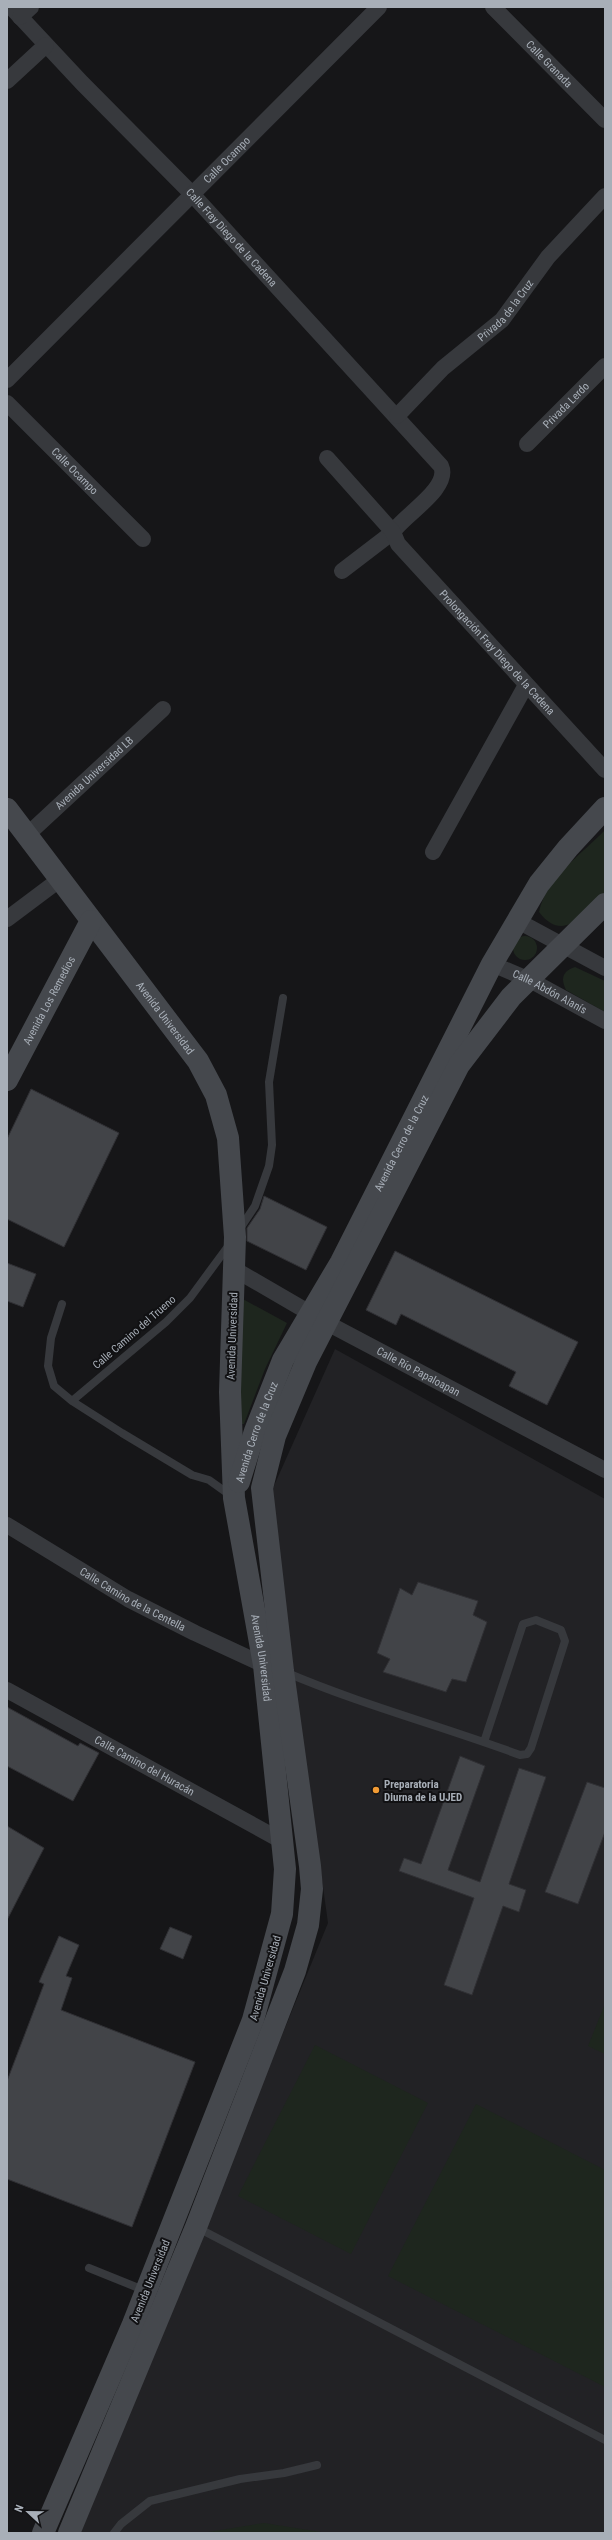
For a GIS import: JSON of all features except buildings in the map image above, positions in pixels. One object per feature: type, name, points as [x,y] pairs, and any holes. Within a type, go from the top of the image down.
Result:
[{"type":"street","name":"Calle Ocampo","points":[[7,380],[378,7]]},
{"type":"street","name":"Calle Granada","points":[[493,7],[605,120]]},
{"type":"street","name":"Calle Fray Diego de la Cadena","points":[[21,10],[46,45],[192,194],[397,416],[441,466],[442,474],[434,492],[399,523],[393,532]]},
{"type":"street","points":[[7,81],[46,45]]},
{"type":"street","name":"Privada de la Cruz","points":[[397,416],[443,368],[502,320],[548,257],[605,196]]},
{"type":"street","name":"Privada Lerdo","points":[[527,444],[605,366]]},
{"type":"street","name":"Calle Ocampo","points":[[7,403],[143,539]]},
{"type":"street","name":"Prolongación Fray Diego de la Cadena","points":[[327,458],[393,532],[398,544],[526,686],[605,770]]},
{"type":"street","points":[[342,571],[393,532]]},
{"type":"street","points":[[433,852],[526,686]]},
{"type":"street","name":"Avenida Universidad LB","points":[[26,836],[163,709]]},
{"type":"street","name":"Avenida Cerro de la Cruz","points":[[262,1488],[274,1436],[341,1262],[492,964],[516,920],[539,884],[568,848],[605,808]]},
{"type":"street","name":"Avenida Universidad","points":[[7,809],[59,880],[198,1061],[216,1095],[228,1138],[235,1237],[230,1392],[234,1498],[273,1668],[310,1866],[312,1890],[308,1925],[295,1971],[186,2221],[146,2291],[44,2533]]},
{"type":"street","points":[[7,919],[59,880]]},
{"type":"street","name":"Avenida Cerro de la Cruz","points":[[234,1498],[255,1431],[282,1360],[319,1318],[459,1065],[511,997],[530,980],[605,904]]},
{"type":"street","points":[[516,920],[605,968]]},
{"type":"street","name":"Avenida Los Remedios","points":[[7,1080],[91,921]]},
{"type":"street","name":"Calle Abdón Alanís","points":[[492,964],[530,980],[605,1021]]},
{"type":"street","name":"Calle Río Papaloapan","points":[[234,1269],[319,1318],[605,1470]]},
{"type":"street","name":"Avenida Universidad","points":[[70,2533],[186,2221],[253,2020],[282,1914],[285,1869],[282,1841],[262,1488]]},
{"type":"street","name":"Calle Camino de la Centella","points":[[7,1525],[128,1599],[195,1633],[273,1668]]},
{"type":"street","name":"Calle Camino del Huracán","points":[[7,1690],[282,1841]]},
{"type":"lane","name":"Calle Camino del Trueno","points":[[72,1401],[166,1322],[190,1298],[235,1237],[255,1206],[264,1187],[272,1145],[269,1082],[283,998]]},
{"type":"lane","points":[[62,1304],[51,1338],[48,1373],[54,1386],[72,1401],[192,1475],[209,1480],[234,1498]]},
{"type":"lane","points":[[273,1668],[342,1695],[520,1755],[526,1754],[530,1748],[566,1641],[561,1630],[536,1620],[523,1624],[484,1742]]},
{"type":"lane","points":[[186,2221],[605,2440]]},
{"type":"lane","points":[[89,2268],[146,2291]]},
{"type":"lane","points":[[114,2533],[121,2524],[150,2501],[240,2479],[284,2473],[317,2464]]},
{"type":"shaded area","points":[[605,830],[605,892],[582,916],[574,922],[557,926],[548,921],[539,912],[549,888],[566,867]]},
{"type":"shaded area","points":[[525,936],[534,939],[537,948],[534,957],[525,960],[516,957],[513,948],[516,939]]},
{"type":"shaded area","points":[[575,967],[605,981],[605,1012],[566,990],[563,982],[565,973]]},
{"type":"shaded area","points":[[241,1298],[287,1323],[265,1369],[244,1424],[240,1424]]},
{"type":"shaded area","points":[[335,1349],[605,1499],[605,2533],[78,2533],[328,1923],[269,1497]]},
{"type":"shaded area","points":[[605,2004],[605,2054],[588,2046]]},
{"type":"shaded area","points":[[315,2045],[428,2103],[351,2254],[238,2196]]},
{"type":"shaded area","points":[[476,2104],[605,2170],[605,2387],[388,2276]]},
{"type":"shaded area","points":[[264,2523],[327,2533],[202,2533]]},
{"type":"place","name":"Preparatoria Diurna de la UJED","points":[[376,1790]]}]
